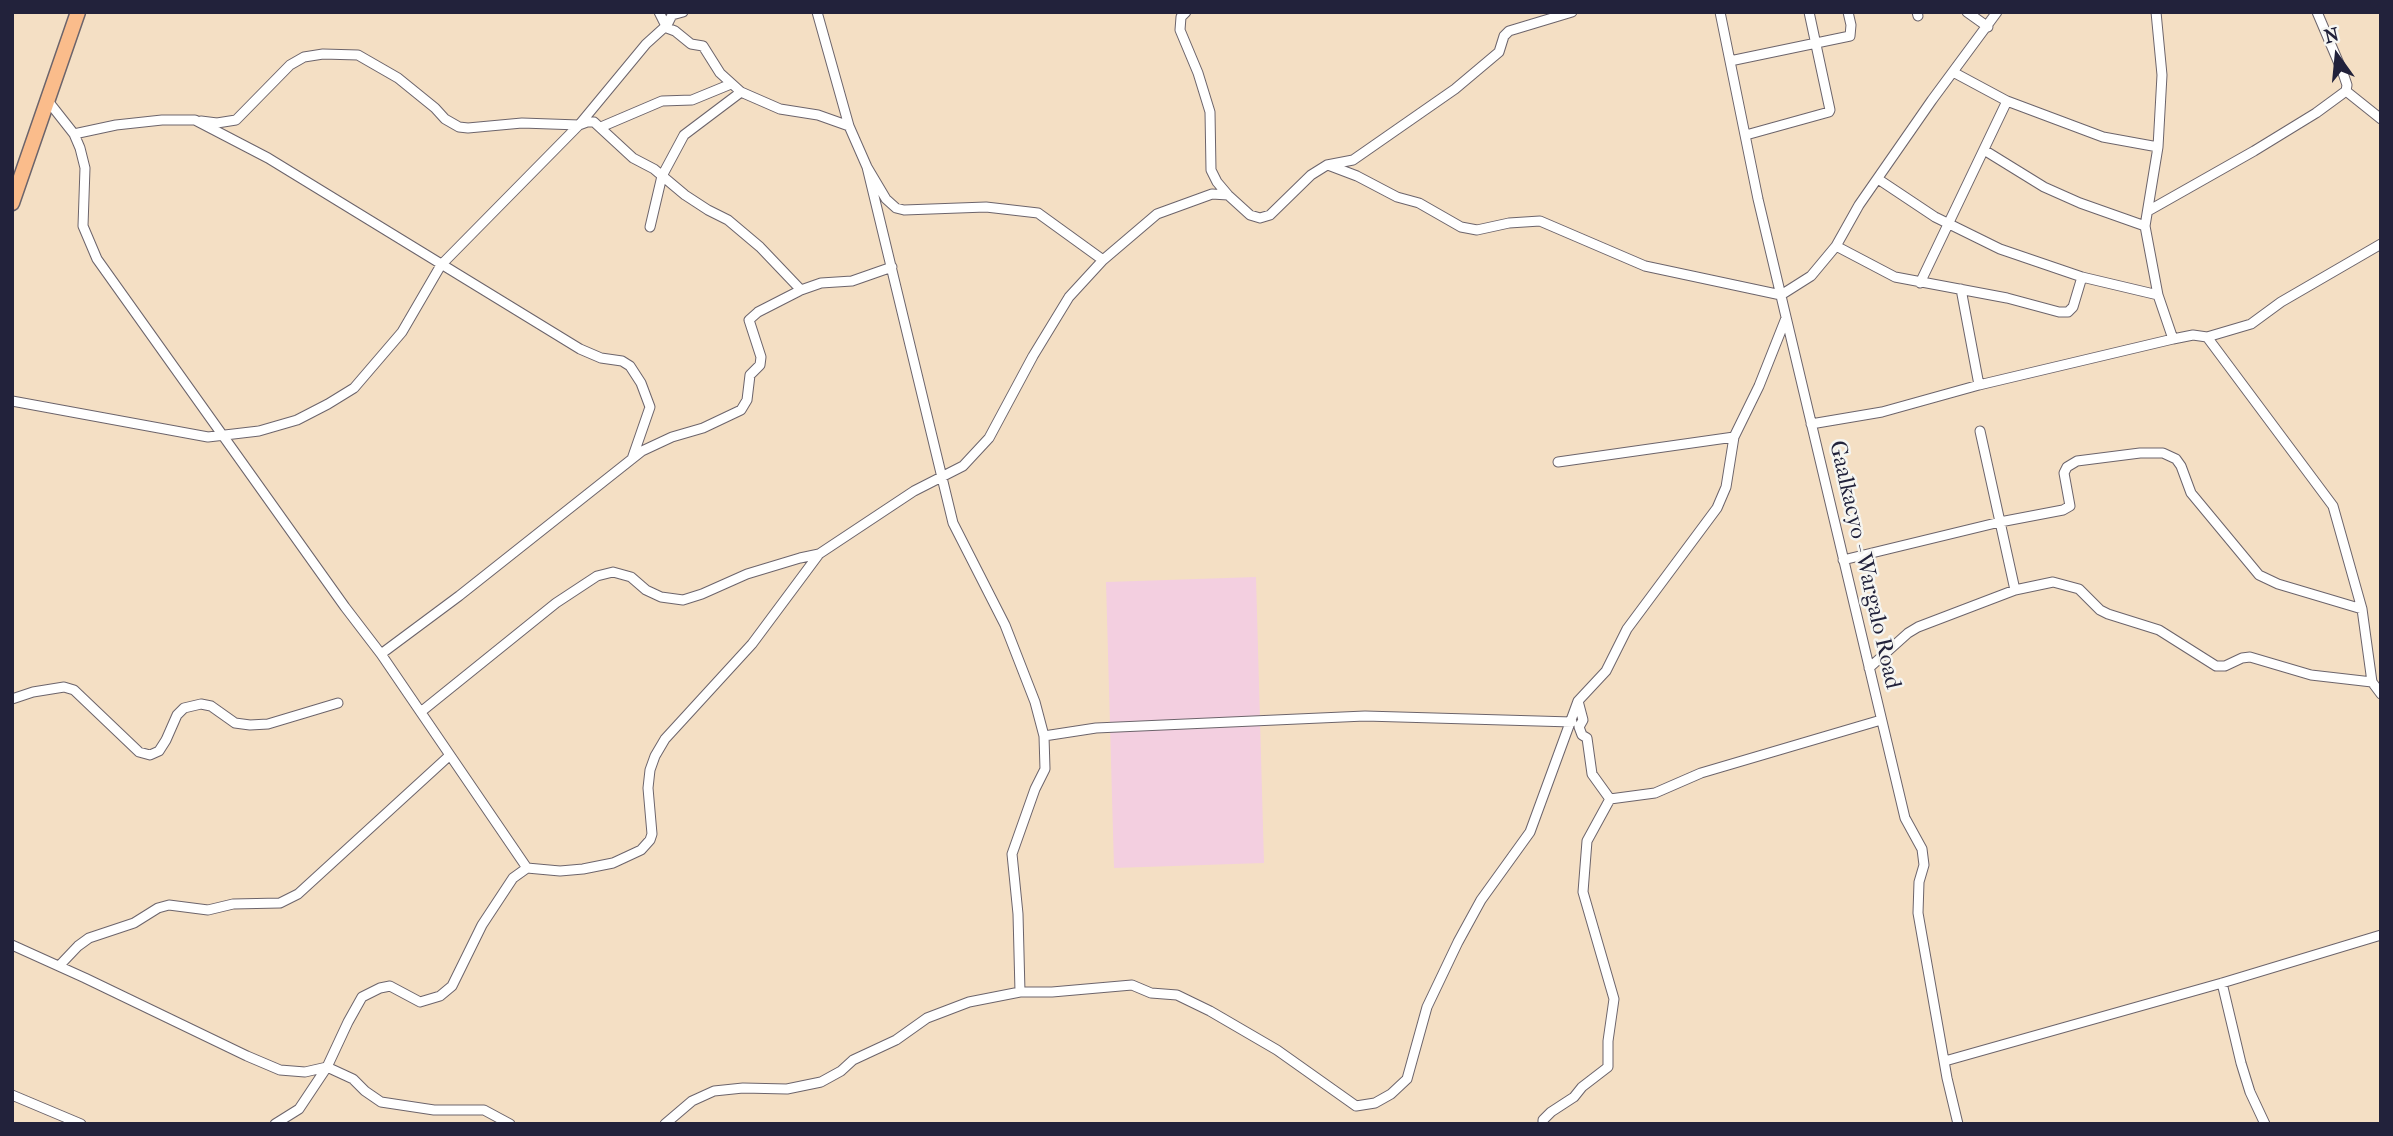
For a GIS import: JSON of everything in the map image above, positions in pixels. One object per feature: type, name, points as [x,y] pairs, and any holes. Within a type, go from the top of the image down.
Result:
[{"type":"main road","points":[[12,204],[78,12]]},
{"type":"street","points":[[659,12],[667,28],[691,44],[703,46],[720,73],[741,92],[780,109],[818,115],[849,127]]},
{"type":"street","points":[[12,401],[208,437],[259,431],[297,420],[354,388],[402,332],[441,265],[579,125],[672,15],[683,12]]},
{"type":"street","points":[[817,12],[849,127],[867,167],[886,199],[896,208],[913,210],[986,207],[1038,213],[1103,260]]},
{"type":"street","points":[[1186,12],[1181,18],[1180,30],[1198,73],[1210,112],[1211,170],[1228,195],[1251,215],[1261,218],[1270,215],[1311,175],[1327,165],[1353,160],[1455,89],[1495,57],[1502,49],[1504,36],[1508,31],[1533,17],[1572,12]]},
{"type":"street","name":"Gaalkacyo - Wargalo Road","points":[[1720,12],[1786,318],[1881,720],[1905,818],[1922,849],[1924,865],[1919,882],[1918,913],[1958,1124]]},
{"type":"street","points":[[1746,135],[1829,112],[1809,12]]},
{"type":"street","points":[[1730,61],[1850,36],[1848,12]]},
{"type":"street","points":[[1967,12],[1988,27]]},
{"type":"street","points":[[1327,165],[1357,176],[1397,197],[1419,203],[1461,226],[1477,230],[1509,223],[1539,221],[1645,266],[1781,295],[1811,276],[1836,246],[1859,205],[1997,12]]},
{"type":"street","points":[[2155,12],[2162,75],[2158,147],[2145,226],[2158,295],[2173,339]]},
{"type":"street","points":[[2148,211],[2254,151],[2346,91],[2343,73],[2317,12]]},
{"type":"street","points":[[74,134],[116,125],[162,120],[217,123],[236,120],[290,65],[304,57],[323,54],[358,55],[398,78],[445,119],[459,127],[550,122],[579,125],[594,122],[633,158],[649,165],[708,211],[728,220],[760,247],[801,290]]},
{"type":"street","points":[[1953,72],[2007,102],[2068,122],[2103,137],[2158,147]]},
{"type":"street","points":[[601,127],[662,101],[692,100],[731,84]]},
{"type":"street","points":[[2346,91],[2381,119]]},
{"type":"street","points":[[650,227],[662,176],[684,135],[741,92]]},
{"type":"street","points":[[48,101],[74,134],[85,168],[83,226],[97,259],[337,596],[422,710],[449,757],[527,868]]},
{"type":"street","points":[[1920,283],[2007,102]]},
{"type":"street","points":[[195,121],[268,158],[580,349],[601,358],[622,361],[630,366],[646,391],[650,407],[632,458]]},
{"type":"street","points":[[1984,150],[2044,187],[2080,204],[2145,226]]},
{"type":"street","points":[[867,167],[953,523],[1005,625],[1035,702],[1044,736],[1045,769],[1012,853],[1018,914],[1020,992]]},
{"type":"street","points":[[1878,178],[1935,218],[2000,249],[2082,277],[2158,295]]},
{"type":"street","points":[[422,710],[556,603],[597,576],[613,572],[631,577],[646,590],[661,597],[682,600],[747,574],[818,554],[914,491],[963,466],[989,438],[1014,396],[1033,356],[1052,329],[1069,297],[1103,260],[1157,214],[1212,194],[1228,195]]},
{"type":"street","points":[[1811,424],[1882,412],[1979,385],[2173,339],[2193,335],[2207,337],[2251,324],[2281,302],[2381,243]]},
{"type":"street","points":[[1836,246],[1895,277],[2007,298],[2059,312],[2068,312],[2073,307],[2082,277]]},
{"type":"street","points":[[381,654],[632,458],[656,443],[703,428],[741,410],[747,400],[750,375],[760,365],[761,357],[749,320],[758,312],[821,283],[852,281],[892,267]]},
{"type":"street","points":[[1961,289],[1979,385]]},
{"type":"street","points":[[666,1124],[692,1101],[714,1091],[743,1088],[787,1089],[821,1082],[853,1060],[896,1040],[927,1018],[969,1002],[1020,992],[1132,985],[1151,993],[1177,995],[1210,1011],[1277,1050],[1356,1106],[1375,1103],[1391,1094],[1407,1079],[1427,1007],[1458,942],[1481,900],[1530,832],[1578,701],[1606,671],[1626,629],[1717,508],[1726,487],[1734,437],[1759,386],[1786,318]]},
{"type":"street","points":[[2207,337],[2333,506],[2362,609],[2371,682],[2381,694]]},
{"type":"street","points":[[1980,431],[2015,590]]},
{"type":"street","points":[[1558,462],[1734,437]]},
{"type":"street","points":[[1843,560],[2070,506],[2064,472],[2077,461],[2140,453],[2163,453],[2176,459],[2190,493],[2259,575],[2278,584],[2362,609]]},
{"type":"street","points":[[275,1124],[299,1109],[327,1067],[362,997],[390,986],[420,1002],[440,996],[452,986],[503,890],[513,878],[527,868],[559,871],[583,869],[613,863],[642,850],[652,834],[648,788],[650,770],[665,739],[752,644],[818,554]]},
{"type":"street","points":[[1869,668],[1918,627],[2015,590],[2053,582],[2079,589],[2100,610],[2159,630],[2216,666],[2225,666],[2250,657],[2301,673],[2371,682]]},
{"type":"street","points":[[12,699],[64,687],[74,690],[139,752],[150,755],[159,751],[177,715],[184,708],[201,704],[211,706],[235,723],[250,725],[268,724],[338,703]]},
{"type":"street","points":[[1578,701],[1583,720],[1579,727],[1582,735],[1587,738],[1592,774],[1610,799]]},
{"type":"street","points":[[1044,736],[1096,728],[1365,716],[1572,722]]},
{"type":"street","points":[[1610,799],[1655,793],[1701,773],[1881,720]]},
{"type":"street","points":[[59,966],[89,938],[134,923],[158,908],[169,905],[208,910],[233,904],[280,903],[298,894],[449,757]]},
{"type":"street","points":[[1543,1124],[1543,1120],[1551,1112],[1574,1097],[1582,1087],[1608,1067],[1608,1041],[1614,999],[1583,892],[1587,841],[1610,799]]},
{"type":"street","points":[[1945,1061],[2222,984],[2381,935]]},
{"type":"street","points":[[12,945],[280,1070],[305,1072],[327,1067],[353,1079],[381,1102],[434,1110],[484,1110],[510,1124]]},
{"type":"street","points":[[2222,984],[2241,1063],[2264,1124]]},
{"type":"street","points":[[12,1095],[81,1124]]},
{"type":"shaded area","points":[[1256,577],[1264,863],[1114,868],[1106,582]]}]
